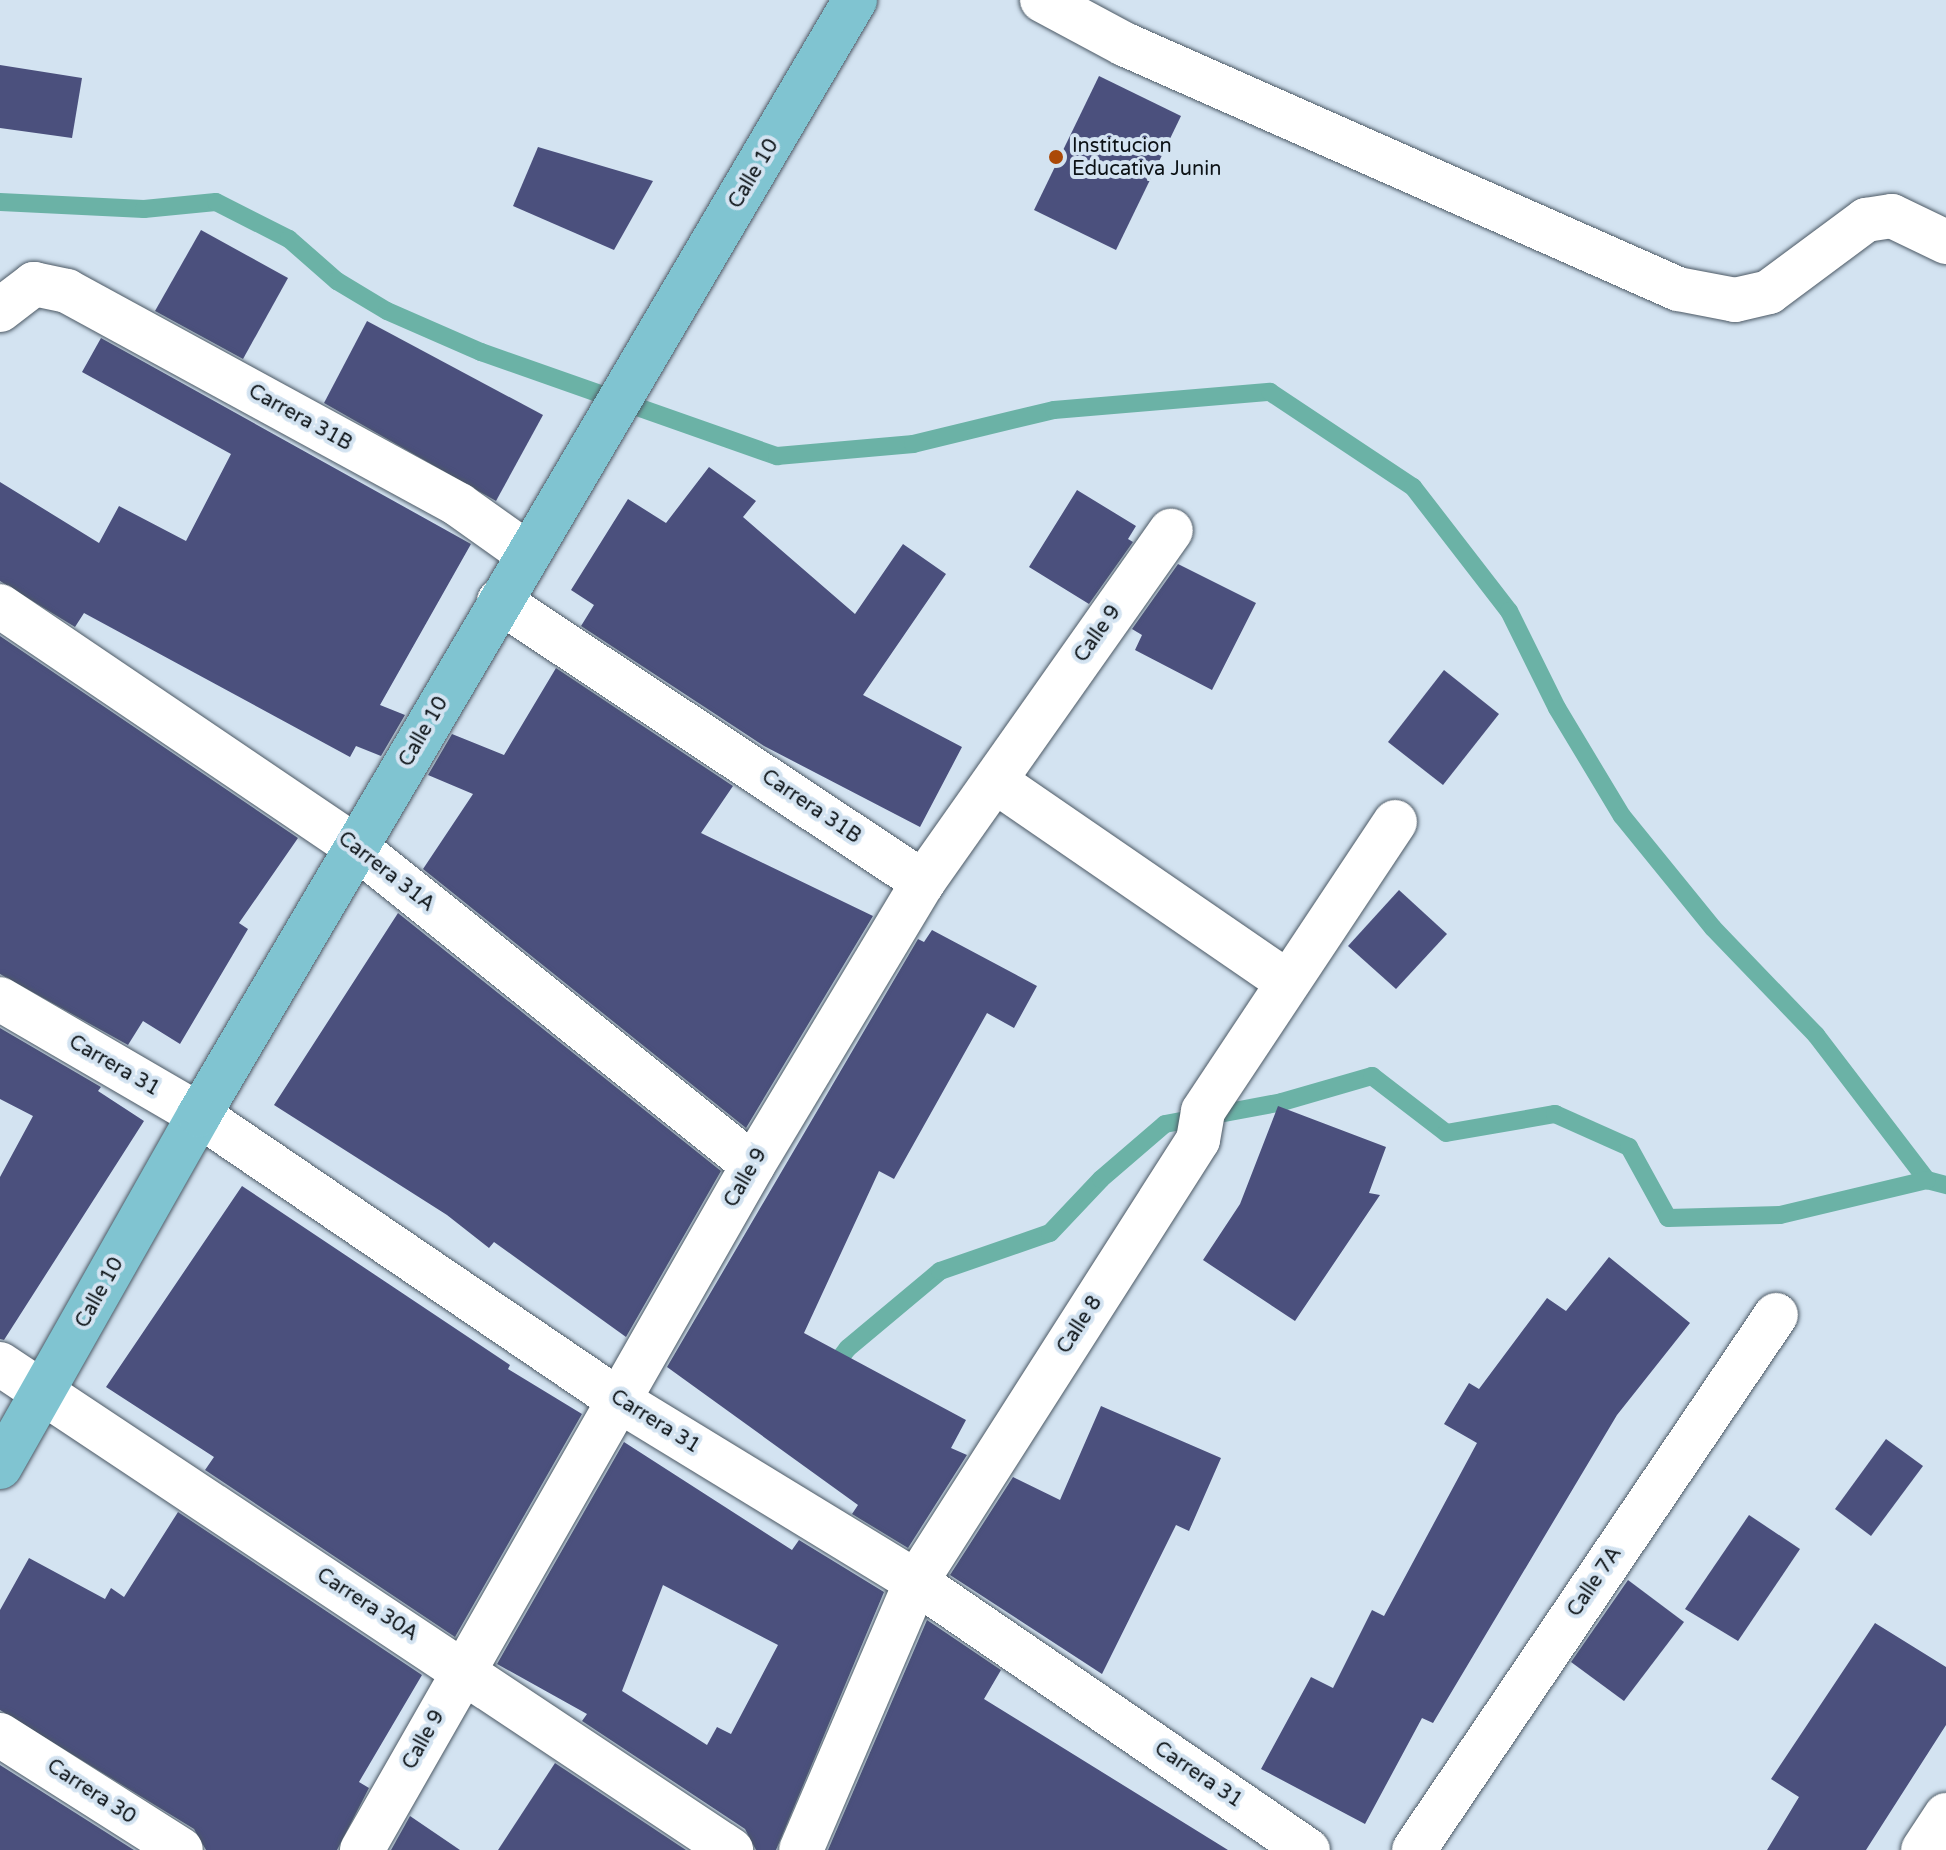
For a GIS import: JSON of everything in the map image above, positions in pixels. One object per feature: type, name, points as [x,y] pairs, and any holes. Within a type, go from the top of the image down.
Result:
[{"type":"main road","name":"Calle 10","points":[[0,1467],[199,1115],[855,0]]},
{"type":"street","points":[[1042,0],[1124,44],[1678,289],[1735,300],[1769,292],[1866,220],[1892,216],[1946,242]]},
{"type":"street","name":"Carrera 31B","points":[[0,310],[34,284],[67,291],[459,505],[528,554]]},
{"type":"street","name":"Calle 9","points":[[362,1850],[753,1165],[923,882],[1171,531]]},
{"type":"street","name":"Carrera 31B","points":[[499,601],[923,882]]},
{"type":"street","name":"Carrera 31A","points":[[0,606],[357,848],[753,1165]]},
{"type":"street","points":[[995,781],[1288,982]]},
{"type":"street","name":"Calle 8","points":[[801,1850],[916,1582],[1288,982],[1395,822]]},
{"type":"street","name":"Carrera 31","points":[[0,999],[199,1115],[620,1401],[916,1582],[1308,1850]]},
{"type":"street","name":"Calle 7A","points":[[1414,1850],[1776,1315]]},
{"type":"street","name":"Carrera 30A","points":[[0,1364],[731,1850]]},
{"type":"street","name":"Carrera 30","points":[[0,1735],[181,1850]]},
{"type":"street","points":[[1923,1850],[1946,1815]]},
{"type":"building","points":[[0,65],[82,78],[72,138],[0,128]]},
{"type":"building","points":[[1099,76],[1181,116],[1116,250],[1034,210]]},
{"type":"building","points":[[538,147],[653,181],[614,250],[513,206]]},
{"type":"building","points":[[201,230],[288,278],[243,359],[155,311]]},
{"type":"building","points":[[367,321],[543,415],[496,501],[324,403]]},
{"type":"building","points":[[101,338],[471,544],[380,705],[405,715],[381,756],[356,746],[350,757],[84,613],[75,627],[0,581],[0,482],[99,543],[119,506],[186,541],[231,454],[82,372]]},
{"type":"building","points":[[709,467],[756,501],[743,517],[855,614],[903,544],[946,574],[863,695],[962,747],[920,827],[764,746],[581,626],[594,605],[571,590],[628,499],[666,523]]},
{"type":"building","points":[[1077,490],[1136,526],[1128,539],[1133,542],[1089,604],[1029,567]]},
{"type":"building","points":[[1178,564],[1256,603],[1212,690],[1135,650],[1142,635],[1132,629]]},
{"type":"building","points":[[0,636],[298,838],[239,923],[248,929],[180,1044],[143,1021],[128,1045],[0,974]]},
{"type":"building","points":[[556,668],[733,786],[701,833],[873,916],[746,1128],[423,869],[473,794],[428,775],[452,734],[504,755]]},
{"type":"building","points":[[1444,670],[1499,714],[1443,785],[1388,742]]},
{"type":"building","points":[[1399,890],[1447,934],[1396,989],[1348,946]]},
{"type":"building","points":[[398,913],[721,1171],[626,1337],[494,1242],[489,1248],[447,1215],[274,1105]]},
{"type":"building","points":[[932,930],[1037,986],[1014,1028],[987,1013],[894,1179],[879,1171],[804,1333],[966,1420],[951,1448],[967,1455],[908,1548],[852,1514],[858,1505],[667,1367],[918,939],[924,942]]},
{"type":"building","points":[[0,1028],[101,1087],[98,1091],[144,1121],[4,1340],[0,1339],[0,1177],[33,1116],[0,1099]]},
{"type":"building","points":[[1278,1106],[1386,1147],[1369,1193],[1380,1195],[1295,1321],[1203,1260],[1240,1204]]},
{"type":"building","points":[[242,1186],[510,1365],[508,1369],[582,1414],[455,1637],[205,1470],[214,1457],[106,1387]]},
{"type":"building","points":[[1609,1257],[1690,1323],[1617,1415],[1433,1723],[1422,1718],[1365,1824],[1261,1769],[1311,1677],[1333,1688],[1372,1610],[1384,1616],[1477,1443],[1444,1424],[1469,1383],[1479,1389],[1547,1298],[1566,1311]]},
{"type":"building","points":[[1101,1406],[1221,1458],[1189,1531],[1176,1525],[1102,1674],[950,1575],[1013,1477],[1060,1500]]},
{"type":"building","points":[[1886,1439],[1923,1466],[1871,1536],[1835,1509]]},
{"type":"building","points":[[624,1442],[792,1550],[799,1540],[884,1592],[776,1850],[756,1850],[745,1829],[582,1721],[587,1714],[497,1664]],"holes":[[[663,1585],[778,1645],[731,1734],[717,1727],[707,1745],[622,1691]]]},
{"type":"building","points":[[178,1512],[422,1675],[359,1782],[369,1788],[337,1850],[206,1850],[194,1829],[0,1710],[0,1610],[29,1558],[105,1599],[111,1588],[124,1597]]},
{"type":"building","points":[[1749,1515],[1800,1549],[1738,1641],[1685,1609]]},
{"type":"building","points":[[1628,1580],[1684,1622],[1624,1701],[1571,1662]]},
{"type":"building","points":[[927,1620],[1001,1670],[984,1699],[1228,1850],[828,1850]]},
{"type":"building","points":[[1875,1623],[1946,1667],[1946,1725],[1866,1850],[1767,1850],[1799,1797],[1771,1779]]},
{"type":"building","points":[[555,1763],[686,1850],[498,1850]]},
{"type":"building","points":[[0,1765],[134,1850],[0,1850]]},
{"type":"building","points":[[410,1816],[460,1850],[391,1850]]},
{"type":"waterway","points":[[0,202],[144,209],[216,202],[289,239],[337,281],[387,311],[481,352],[777,456],[913,444],[1054,410],[1270,392],[1413,487],[1509,611],[1557,708],[1622,816],[1713,928],[1816,1035],[1927,1180],[1946,1185]]},
{"type":"waterway","points":[[829,1373],[848,1348],[940,1271],[1050,1233],[1101,1179],[1165,1124],[1282,1102],[1372,1076],[1446,1133],[1555,1114],[1629,1147],[1668,1218],[1780,1215],[1927,1180]]},
{"type":"place","name":"Institucion Educativa Junin","points":[[1056,157]]}]
